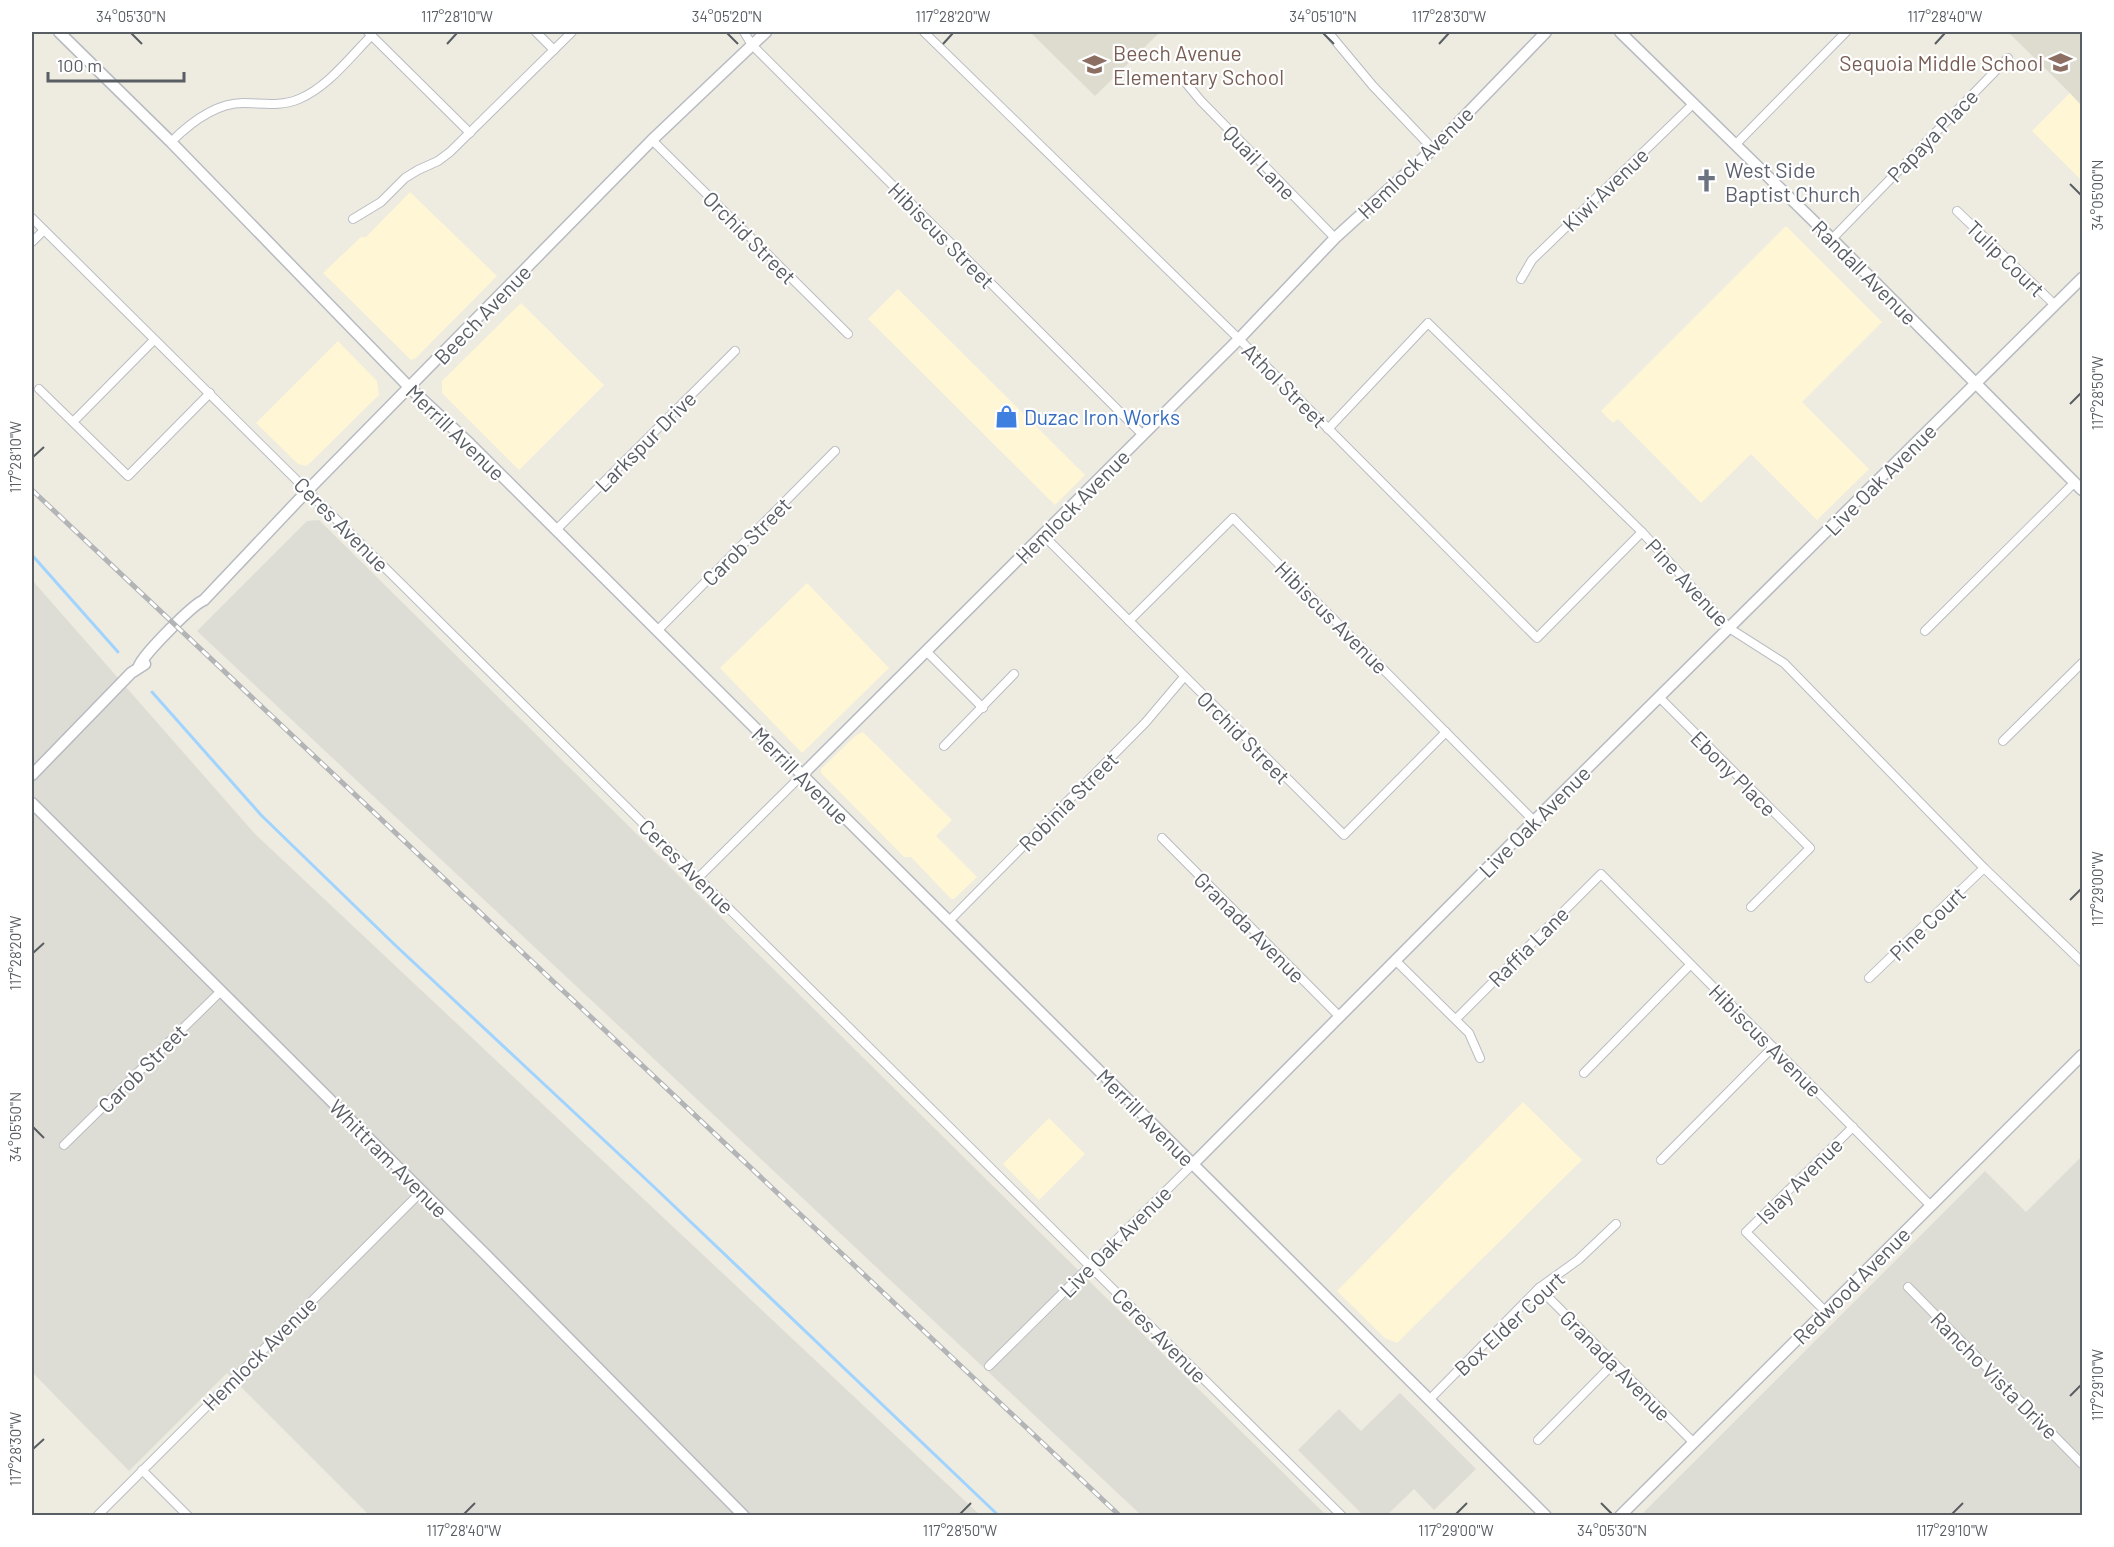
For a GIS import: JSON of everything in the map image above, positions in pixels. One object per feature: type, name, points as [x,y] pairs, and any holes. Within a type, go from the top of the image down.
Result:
[{"type":"street","name":"Merrill Avenue","points":[[59,32],[171,141],[410,388],[556,530],[1546,1515]]},
{"type":"street","points":[[536,32],[554,50]]},
{"type":"street","points":[[352,219],[381,202],[405,178],[450,152],[572,32]]},
{"type":"street","name":"Hibiscus Street","points":[[744,32],[752,45],[1143,435]]},
{"type":"street","name":"Beech Avenue","points":[[32,775],[135,670],[142,659],[170,630],[204,600],[308,490],[652,140],[765,32]]},
{"type":"street","name":"Athol Street","points":[[924,32],[1239,339],[1537,638],[1642,532]]},
{"type":"street","points":[[1328,32],[1373,86],[1433,149]]},
{"type":"street","name":"Hemlock Avenue","points":[[698,878],[1239,339],[1335,238],[1433,149],[1546,32]]},
{"type":"street","name":"Randall Avenue","points":[[1620,32],[1832,239],[2079,486]]},
{"type":"street","points":[[1735,145],[1846,32]]},
{"type":"street","points":[[171,141],[197,120],[230,105],[279,104],[298,100],[314,91],[370,33],[470,133]]},
{"type":"street","name":"Papaya Place","points":[[1832,239],[2008,58]]},
{"type":"street","name":"Quail Lane","points":[[1186,83],[1335,238]]},
{"type":"street","name":"Kiwi Avenue","points":[[1521,279],[1532,260],[1694,104]]},
{"type":"street","name":"Orchid Street","points":[[652,140],[848,334]]},
{"type":"street","name":"Tulip Court","points":[[1957,211],[2055,305]]},
{"type":"street","name":"Ceres Avenue","points":[[32,218],[1342,1515]]},
{"type":"street","points":[[32,242],[44,230]]},
{"type":"street","name":"Live Oak Avenue","points":[[988,1366],[1396,961],[1534,820],[2082,278]]},
{"type":"street","name":"Pine Avenue","points":[[1328,429],[1428,323],[1642,532],[1730,628],[1784,663],[1984,868],[2082,962]]},
{"type":"street","points":[[73,422],[154,340]]},
{"type":"street","name":"Larkspur Drive","points":[[556,530],[735,351]]},
{"type":"street","points":[[39,389],[128,476],[210,393]]},
{"type":"street","name":"Carob Street","points":[[657,631],[835,451]]},
{"type":"street","points":[[1925,631],[2079,486]]},
{"type":"street","name":"Hibiscus Avenue","points":[[1129,621],[1233,518],[1534,820]]},
{"type":"street","name":"Orchid Street","points":[[1043,535],[1344,835],[1446,732]]},
{"type":"street","points":[[926,651],[983,708]]},
{"type":"street","points":[[2003,741],[2082,663]]},
{"type":"street","points":[[944,746],[1014,674]]},
{"type":"street","name":"Robinia Street","points":[[949,921],[1145,723],[1184,677]]},
{"type":"street","name":"Ebony Place","points":[[1659,697],[1810,848],[1751,907]]},
{"type":"street","name":"Whittram Avenue","points":[[32,803],[744,1515]]},
{"type":"street","name":"Granada Avenue","points":[[1162,838],[1339,1016]]},
{"type":"street","name":"Pine Court","points":[[1869,978],[1984,868]]},
{"type":"street","name":"Hibiscus Avenue","points":[[1601,874],[1931,1206]]},
{"type":"street","name":"Raffia Lane","points":[[1456,1019],[1601,874]]},
{"type":"street","points":[[1396,961],[1469,1033],[1480,1058]]},
{"type":"street","points":[[1584,1072],[1690,965]]},
{"type":"street","name":"Carob Street","points":[[64,1145],[221,991]]},
{"type":"street","points":[[1661,1160],[1773,1047]]},
{"type":"street","name":"Redwood Avenue","points":[[1620,1515],[2082,1055]]},
{"type":"street","name":"Islay Avenue","points":[[1825,1311],[1746,1232],[1853,1127]]},
{"type":"street","name":"Hemlock Avenue","points":[[97,1515],[422,1191]]},
{"type":"street","name":"Box Elder Court","points":[[1430,1399],[1539,1288],[1578,1260],[1616,1224]]},
{"type":"street","name":"Rancho Vista Drive","points":[[1908,1287],[2082,1464]]},
{"type":"street","name":"Granada Avenue","points":[[1539,1288],[1693,1442]]},
{"type":"street","points":[[1538,1440],[1614,1364]]},
{"type":"street","points":[[142,1470],[188,1515]]},
{"type":"shaded area","name":"Beech Avenue Elementary School","points":[[1030,32],[1160,32],[1095,96]]},
{"type":"shaded area","name":"Sequoia Middle School","points":[[2008,32],[2082,32],[2082,106],[2070,93]]},
{"type":"shaded area","points":[[2070,93],[2082,106],[2082,181],[2032,131]]},
{"type":"shaded area","points":[[410,192],[497,276],[416,358],[411,360],[323,273],[361,237],[366,237]]},
{"type":"shaded area","points":[[1786,226],[1882,322],[1802,402],[1869,469],[1817,520],[1751,454],[1701,503],[1618,419],[1613,423],[1601,411]]},
{"type":"shaded area","points":[[898,289],[1085,475],[1055,505],[868,319]]},
{"type":"shaded area","points":[[521,303],[604,385],[519,470],[442,393],[442,381]]},
{"type":"shaded area","points":[[338,341],[377,381],[379,395],[310,463],[306,466],[298,464],[256,423]]},
{"type":"shaded area","points":[[319,520],[1326,1515],[1141,1515],[197,631],[307,521]]},
{"type":"shaded area","points":[[32,580],[255,834],[980,1515],[369,1515],[227,1373],[129,1471],[32,1372]]},
{"type":"shaded area","points":[[807,583],[889,668],[802,753],[720,668]]},
{"type":"shaded area","points":[[863,732],[952,820],[936,836],[977,877],[954,899],[951,899],[911,857],[904,857],[821,773],[821,769],[855,736]]},
{"type":"shaded area","points":[[1523,1102],[1582,1160],[1397,1343],[1385,1338],[1337,1291]]},
{"type":"shaded area","points":[[1049,1118],[1085,1154],[1039,1200],[1003,1164]]},
{"type":"shaded area","points":[[2082,1156],[2082,1515],[1640,1516],[1985,1171],[2026,1212]]},
{"type":"shaded area","points":[[1400,1393],[1476,1469],[1434,1510],[1414,1489],[1387,1515],[1363,1515],[1298,1450],[1339,1409],[1361,1431]]},
{"type":"waterway","points":[[32,555],[118,652]]},
{"type":"waterway","points":[[152,692],[261,815],[395,945],[652,1185],[999,1516]]},
{"type":"railway","points":[[32,490],[1120,1516]]},
{"type":"place","name":"Sequoia Middle School","points":[[2061,62]]},
{"type":"place","name":"Beech Avenue Elementary School","points":[[1095,64]]},
{"type":"place","name":"West Side Baptist Church","points":[[1707,181]]},
{"type":"place","name":"Duzac Iron Works","points":[[1006,416]]}]
